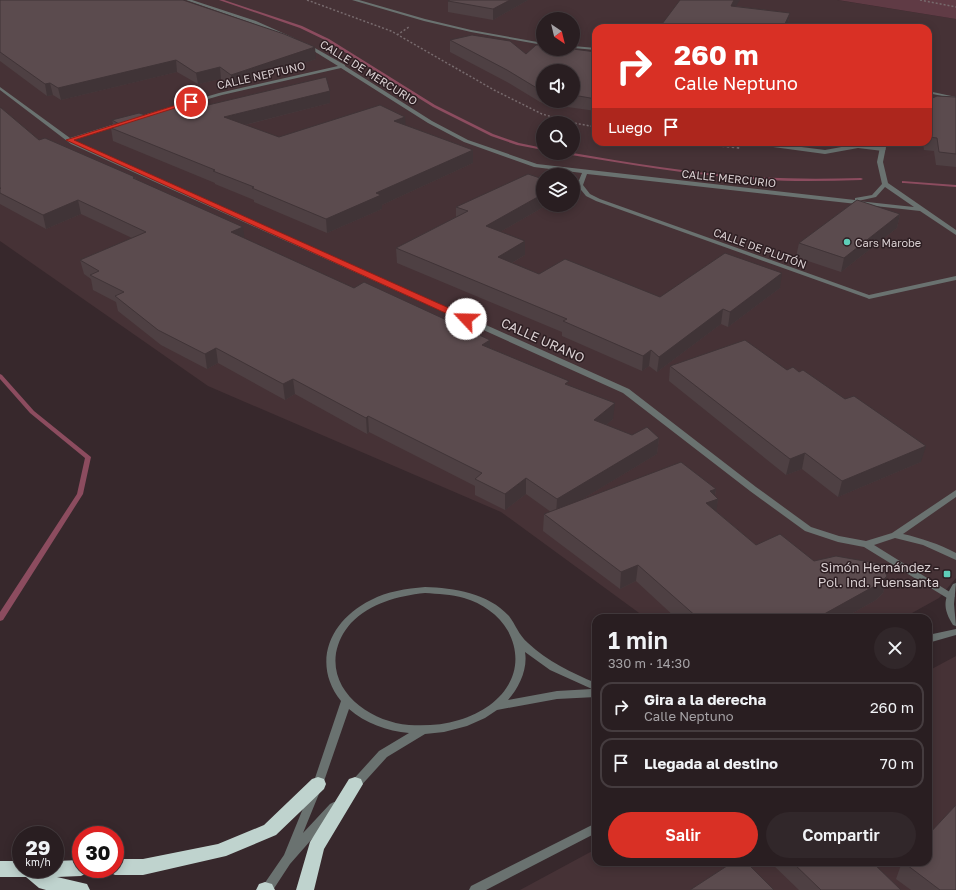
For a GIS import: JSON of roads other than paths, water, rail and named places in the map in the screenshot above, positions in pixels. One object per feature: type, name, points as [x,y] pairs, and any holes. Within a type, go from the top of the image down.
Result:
[{"type":"highway","points":[[124,867],[143,867],[220,850],[270,830],[318,784]]},
{"type":"highway","points":[[305,890],[316,847],[355,784]]},
{"type":"highway","points":[[0,869],[12,869]]},
{"type":"highway","points":[[39,878],[44,882],[81,890]]},
{"type":"street","points":[[188,0],[254,22],[297,39]]},
{"type":"street","points":[[354,0],[431,22],[536,43]]},
{"type":"street","name":"CALLE DE MERCURIO","points":[[302,42],[343,66],[430,122],[466,141],[536,166]]},
{"type":"street","points":[[580,47],[592,48]]},
{"type":"street","name":"CALLE NEPTUNO","points":[[69,140],[221,94],[343,66]]},
{"type":"street","name":"CALLE URANO","points":[[0,88],[69,140],[626,391],[753,489],[808,529],[838,540],[866,544]]},
{"type":"street","points":[[932,93],[956,98]]},
{"type":"street","points":[[780,146],[825,152],[858,146],[883,149]]},
{"type":"street","points":[[883,146],[880,162],[885,184],[956,233]]},
{"type":"street","name":"CALLE MERCURIO","points":[[536,166],[920,208]]},
{"type":"street","name":"CALLE DE PLUTÓN","points":[[585,172],[580,185],[588,195],[598,200],[869,296],[956,278]]},
{"type":"street","points":[[847,201],[874,196],[885,184]]},
{"type":"street","points":[[866,544],[895,535],[956,493]]},
{"type":"street","points":[[895,535],[921,540],[941,548],[956,557]]},
{"type":"street","points":[[866,544],[950,596]]},
{"type":"street","points":[[956,586],[950,596],[949,607],[956,623]]},
{"type":"street","points":[[517,638],[521,656],[518,674],[509,692],[494,707],[473,720],[448,728],[421,731],[392,727],[366,717],[346,702],[333,681],[330,658],[337,636],[352,616],[375,602],[401,592],[430,589],[459,593],[484,603],[504,618],[517,638],[543,660],[575,678],[592,684]]},
{"type":"street","points":[[932,639],[956,632]]},
{"type":"street","points":[[494,707],[557,694],[592,693]]},
{"type":"street","points":[[286,860],[318,784],[346,702]]},
{"type":"street","points":[[266,890],[286,860],[383,754],[421,731]]},
{"type":"street","points":[[475,890],[592,830]]},
{"type":"waterway","points":[[221,0],[301,27],[328,40],[434,106],[492,135],[518,144],[536,148]]},
{"type":"waterway","points":[[580,155],[658,168],[728,176],[820,180],[861,179]]},
{"type":"waterway","points":[[904,182],[956,186]]},
{"type":"waterway","points":[[0,376],[32,412],[88,457],[80,494],[0,618]]},
{"type":"place","name":"Cars Marobe","points":[[847,242]]},
{"type":"place","name":"Simón Hernández - Pol. Ind. Fuensanta","points":[[947,574]]}]
